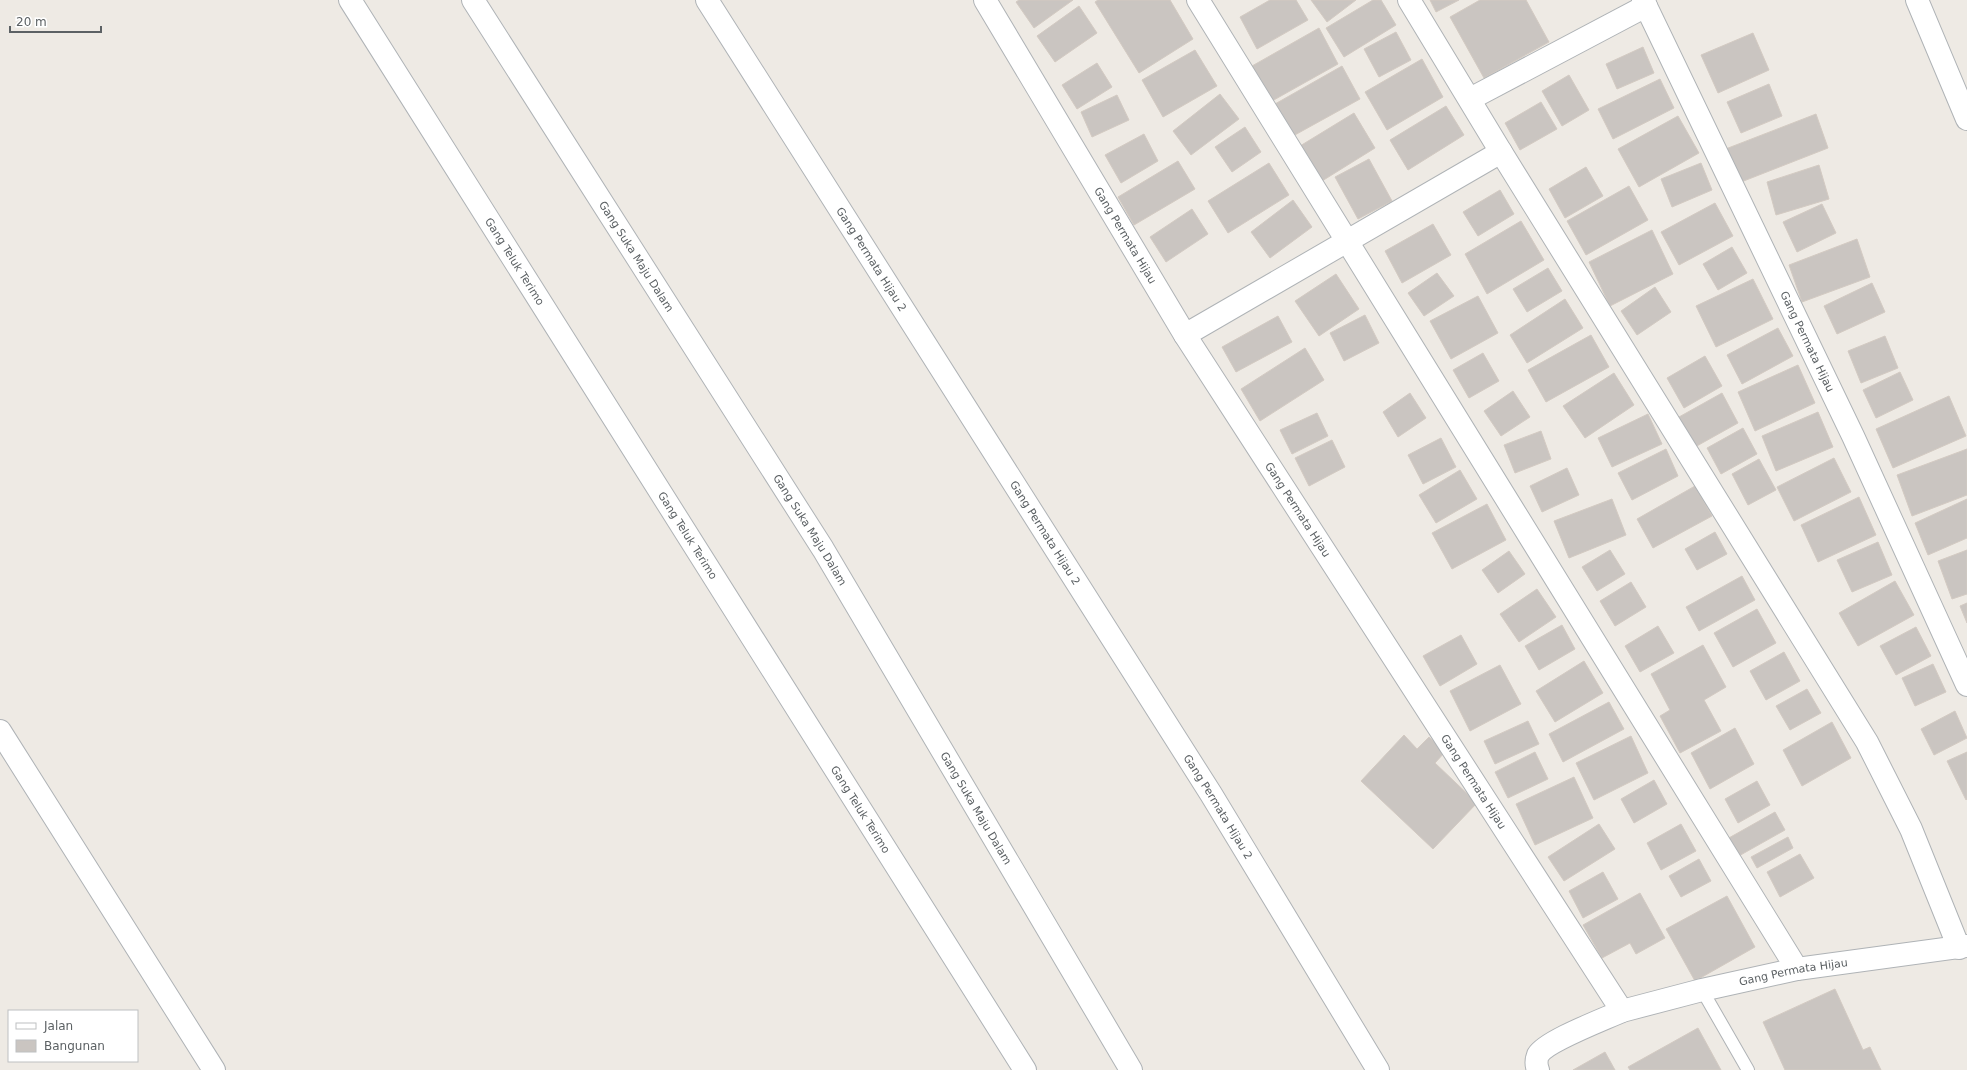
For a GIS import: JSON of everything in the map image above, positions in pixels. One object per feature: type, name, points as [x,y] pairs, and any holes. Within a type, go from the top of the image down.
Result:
[{"type":"street","name":"Gang Teluk Terimo","points":[[350,0],[1025,1070]]},
{"type":"street","name":"Gang Suka Maju Dalam","points":[[473,0],[823,549],[1131,1070]]},
{"type":"street","name":"Gang Permata Hijau 2","points":[[707,0],[1211,794],[1378,1070]]},
{"type":"street","name":"Gang Permata Hijau","points":[[985,0],[1185,335],[1622,1011]]},
{"type":"street","points":[[1198,0],[1346,242],[1797,969]]},
{"type":"street","points":[[1409,0],[1501,152],[1867,742],[1911,829],[1963,947]]},
{"type":"street","points":[[1917,0],[1967,119]]},
{"type":"street","name":"Gang Permata Hijau","points":[[1645,3],[1853,436],[1967,685]]},
{"type":"street","points":[[1470,99],[1645,3]]},
{"type":"street","points":[[1185,335],[1501,152]]},
{"type":"street","points":[[0,731],[214,1070]]},
{"type":"street","name":"Gang Permata Hijau","points":[[1538,1070],[1536,1064],[1538,1056],[1543,1049],[1577,1031],[1622,1011],[1702,990],[1797,969],[1963,947]]},
{"type":"lane","points":[[1702,990],[1748,1070]]},
{"type":"building","points":[[1019,0],[1073,0],[1034,28],[1016,2]]},
{"type":"building","points":[[1098,0],[1170,0],[1193,39],[1139,73],[1095,2]]},
{"type":"building","points":[[1270,0],[1296,0],[1308,20],[1257,49],[1240,17]]},
{"type":"building","points":[[1311,0],[1356,0],[1327,22]]},
{"type":"building","points":[[1373,0],[1381,0],[1396,25],[1344,57],[1326,28]]},
{"type":"building","points":[[1430,0],[1459,0],[1436,12]]},
{"type":"building","points":[[1480,0],[1526,0],[1549,42],[1484,78],[1450,17]]},
{"type":"building","points":[[1079,6],[1097,33],[1055,62],[1037,36]]},
{"type":"building","points":[[1319,28],[1338,64],[1272,101],[1252,66]]},
{"type":"building","points":[[1396,32],[1411,60],[1379,77],[1364,49]]},
{"type":"building","points":[[1753,33],[1769,70],[1718,93],[1701,55]]},
{"type":"building","points":[[1643,47],[1654,73],[1617,89],[1606,64]]},
{"type":"building","points":[[1195,50],[1217,86],[1163,117],[1142,80]]},
{"type":"building","points":[[1422,59],[1443,97],[1387,130],[1365,92]]},
{"type":"building","points":[[1097,63],[1112,87],[1077,109],[1062,85]]},
{"type":"building","points":[[1342,66],[1360,99],[1293,136],[1275,104]]},
{"type":"building","points":[[1569,75],[1589,110],[1562,126],[1542,91]]},
{"type":"building","points":[[1660,79],[1674,108],[1613,139],[1598,109]]},
{"type":"building","points":[[1769,84],[1782,116],[1741,133],[1727,102]]},
{"type":"building","points":[[1220,94],[1239,119],[1191,155],[1173,131]]},
{"type":"building","points":[[1117,95],[1129,120],[1092,137],[1081,112]]},
{"type":"building","points":[[1541,102],[1557,129],[1520,150],[1505,123]]},
{"type":"building","points":[[1446,106],[1464,135],[1408,170],[1390,140]]},
{"type":"building","points":[[1354,113],[1375,148],[1322,181],[1300,146]]},
{"type":"building","points":[[1816,114],[1828,148],[1736,184],[1723,150]]},
{"type":"building","points":[[1678,116],[1699,153],[1639,187],[1618,149]]},
{"type":"building","points":[[1245,127],[1261,152],[1232,172],[1215,147]]},
{"type":"building","points":[[1144,134],[1158,161],[1121,183],[1105,155]]},
{"type":"building","points":[[1369,159],[1392,201],[1358,219],[1335,177]]},
{"type":"building","points":[[1178,161],[1195,189],[1134,225],[1118,197]]},
{"type":"building","points":[[1269,163],[1289,195],[1228,233],[1208,201]]},
{"type":"building","points":[[1701,163],[1712,190],[1672,207],[1661,179]]},
{"type":"building","points":[[1819,165],[1829,199],[1776,215],[1767,182]]},
{"type":"building","points":[[1586,167],[1603,196],[1565,218],[1549,189]]},
{"type":"building","points":[[1629,186],[1648,220],[1586,255],[1567,221]]},
{"type":"building","points":[[1500,190],[1514,214],[1478,236],[1463,212]]},
{"type":"building","points":[[1293,200],[1312,227],[1270,258],[1251,232]]},
{"type":"building","points":[[1715,203],[1733,236],[1679,265],[1661,232]]},
{"type":"building","points":[[1822,204],[1836,233],[1797,252],[1783,222]]},
{"type":"building","points":[[1192,209],[1208,234],[1166,262],[1150,237]]},
{"type":"building","points":[[1521,221],[1544,260],[1487,294],[1465,254]]},
{"type":"building","points":[[1433,224],[1451,255],[1402,283],[1385,251]]},
{"type":"building","points":[[1652,230],[1673,274],[1610,306],[1589,262]]},
{"type":"building","points":[[1857,239],[1870,277],[1802,302],[1789,265]]},
{"type":"building","points":[[1732,247],[1747,273],[1718,290],[1703,264]]},
{"type":"building","points":[[1548,268],[1562,291],[1527,312],[1513,289]]},
{"type":"building","points":[[1437,273],[1454,296],[1424,316],[1408,293]]},
{"type":"building","points":[[1336,274],[1359,309],[1319,336],[1295,301]]},
{"type":"building","points":[[1753,279],[1773,319],[1716,347],[1696,306]]},
{"type":"building","points":[[1872,283],[1885,312],[1837,334],[1824,306]]},
{"type":"building","points":[[1655,287],[1671,312],[1637,335],[1621,311]]},
{"type":"building","points":[[1478,296],[1498,333],[1451,359],[1430,321]]},
{"type":"building","points":[[1565,299],[1583,328],[1527,363],[1510,335]]},
{"type":"building","points":[[1365,315],[1379,343],[1344,361],[1330,333]]},
{"type":"building","points":[[1278,316],[1292,342],[1236,372],[1222,347]]},
{"type":"building","points":[[1778,328],[1793,356],[1742,384],[1727,355]]},
{"type":"building","points":[[1591,335],[1609,367],[1546,402],[1528,370]]},
{"type":"building","points":[[1885,336],[1898,368],[1861,383],[1848,351]]},
{"type":"building","points":[[1305,348],[1324,380],[1260,421],[1241,389]]},
{"type":"building","points":[[1483,353],[1499,381],[1469,398],[1453,370]]},
{"type":"building","points":[[1705,356],[1722,386],[1684,408],[1667,378]]},
{"type":"building","points":[[1798,365],[1815,403],[1755,431],[1738,392]]},
{"type":"building","points":[[1900,372],[1913,400],[1876,418],[1863,390]]},
{"type":"building","points":[[1614,373],[1634,405],[1585,438],[1563,406]]},
{"type":"building","points":[[1513,391],[1530,417],[1501,436],[1484,411]]},
{"type":"building","points":[[1410,393],[1426,418],[1398,437],[1383,412]]},
{"type":"building","points":[[1722,393],[1738,423],[1695,447],[1679,417]]},
{"type":"building","points":[[1949,396],[1966,436],[1893,468],[1876,429]]},
{"type":"building","points":[[1818,412],[1833,447],[1776,471],[1762,436]]},
{"type":"building","points":[[1317,413],[1328,436],[1292,454],[1280,430]]},
{"type":"building","points":[[1648,414],[1662,444],[1612,467],[1598,438]]},
{"type":"building","points":[[1743,428],[1757,454],[1721,474],[1707,448]]},
{"type":"building","points":[[1541,431],[1551,459],[1515,473],[1504,445]]},
{"type":"building","points":[[1441,438],[1456,467],[1423,484],[1408,455]]},
{"type":"building","points":[[1332,440],[1345,467],[1309,486],[1295,458]]},
{"type":"building","points":[[1666,449],[1678,476],[1632,500],[1618,473]]},
{"type":"building","points":[[1967,449],[1967,495],[1912,516],[1897,475]]},
{"type":"building","points":[[1834,458],[1851,492],[1794,521],[1777,487]]},
{"type":"building","points":[[1759,459],[1776,490],[1748,505],[1732,474]]},
{"type":"building","points":[[1567,468],[1579,495],[1542,512],[1530,486]]},
{"type":"building","points":[[1460,470],[1477,499],[1436,523],[1419,495]]},
{"type":"building","points":[[1695,486],[1712,516],[1653,548],[1637,519]]},
{"type":"building","points":[[1859,497],[1876,535],[1818,562],[1801,525]]},
{"type":"building","points":[[1612,499],[1626,535],[1569,558],[1554,521]]},
{"type":"building","points":[[1967,499],[1967,538],[1928,555],[1915,523]]},
{"type":"building","points":[[1487,504],[1506,540],[1452,569],[1432,533]]},
{"type":"building","points":[[1715,532],[1727,554],[1697,570],[1685,549]]},
{"type":"building","points":[[1878,542],[1892,575],[1852,592],[1837,560]]},
{"type":"building","points":[[1610,550],[1625,574],[1597,591],[1582,567]]},
{"type":"building","points":[[1967,550],[1967,594],[1952,599],[1938,561]]},
{"type":"building","points":[[1509,551],[1525,574],[1498,593],[1482,570]]},
{"type":"building","points":[[1742,576],[1755,600],[1699,631],[1686,607]]},
{"type":"building","points":[[1895,581],[1914,615],[1858,646],[1839,613]]},
{"type":"building","points":[[1631,582],[1646,607],[1615,626],[1600,601]]},
{"type":"building","points":[[1537,589],[1556,617],[1519,642],[1500,614]]},
{"type":"building","points":[[1967,603],[1967,623],[1960,606]]},
{"type":"building","points":[[1757,609],[1776,643],[1733,667],[1714,633]]},
{"type":"building","points":[[1562,625],[1575,649],[1539,670],[1525,646]]},
{"type":"building","points":[[1658,626],[1674,653],[1640,672],[1625,646]]},
{"type":"building","points":[[1916,627],[1931,656],[1896,675],[1880,646]]},
{"type":"building","points":[[1461,635],[1477,664],[1440,686],[1423,656]]},
{"type":"building","points":[[1703,645],[1726,687],[1704,700],[1721,731],[1680,753],[1660,716],[1670,710],[1651,674]]},
{"type":"building","points":[[1784,652],[1800,681],[1766,700],[1750,671]]},
{"type":"building","points":[[1584,661],[1603,693],[1555,722],[1536,691]]},
{"type":"building","points":[[1933,664],[1946,692],[1915,706],[1902,678]]},
{"type":"building","points":[[1500,665],[1521,704],[1470,731],[1450,691]]},
{"type":"building","points":[[1807,689],[1821,713],[1790,730],[1776,706]]},
{"type":"building","points":[[1609,702],[1624,729],[1563,762],[1549,734]]},
{"type":"building","points":[[1955,711],[1967,738],[1934,755],[1921,729]]},
{"type":"building","points":[[1528,721],[1539,744],[1495,764],[1484,741]]},
{"type":"building","points":[[1832,722],[1851,758],[1802,786],[1783,750]]},
{"type":"building","points":[[1735,728],[1754,764],[1710,789],[1691,753]]},
{"type":"building","points":[[1404,735],[1417,749],[1429,737],[1445,752],[1435,763],[1477,803],[1433,849],[1361,781]]},
{"type":"building","points":[[1631,736],[1648,773],[1594,800],[1576,763]]},
{"type":"building","points":[[1535,752],[1548,779],[1508,798],[1495,772]]},
{"type":"building","points":[[1967,752],[1967,799],[1966,800],[1947,761]]},
{"type":"building","points":[[1574,777],[1593,818],[1535,845],[1516,804]]},
{"type":"building","points":[[1654,780],[1667,804],[1634,823],[1621,799]]},
{"type":"building","points":[[1757,781],[1770,805],[1738,823],[1725,799]]},
{"type":"building","points":[[1775,812],[1785,830],[1737,857],[1727,839]]},
{"type":"building","points":[[1599,824],[1615,849],[1564,881],[1548,857]]},
{"type":"building","points":[[1681,824],[1696,851],[1661,870],[1647,843]]},
{"type":"building","points":[[1788,837],[1793,848],[1757,868],[1751,857]]},
{"type":"building","points":[[1800,854],[1814,878],[1780,897],[1767,872]]},
{"type":"building","points":[[1699,859],[1711,881],[1681,897],[1669,876]]},
{"type":"building","points":[[1603,872],[1618,899],[1583,918],[1569,891]]},
{"type":"building","points":[[1640,893],[1665,938],[1636,954],[1630,943],[1602,958],[1583,925]]},
{"type":"building","points":[[1727,896],[1755,947],[1695,981],[1666,929]]},
{"type":"building","points":[[1835,989],[1863,1050],[1870,1047],[1881,1070],[1785,1070],[1763,1022]]},
{"type":"building","points":[[1698,1028],[1721,1070],[1630,1070],[1628,1067]]},
{"type":"building","points":[[1605,1052],[1615,1070],[1573,1070]]}]
